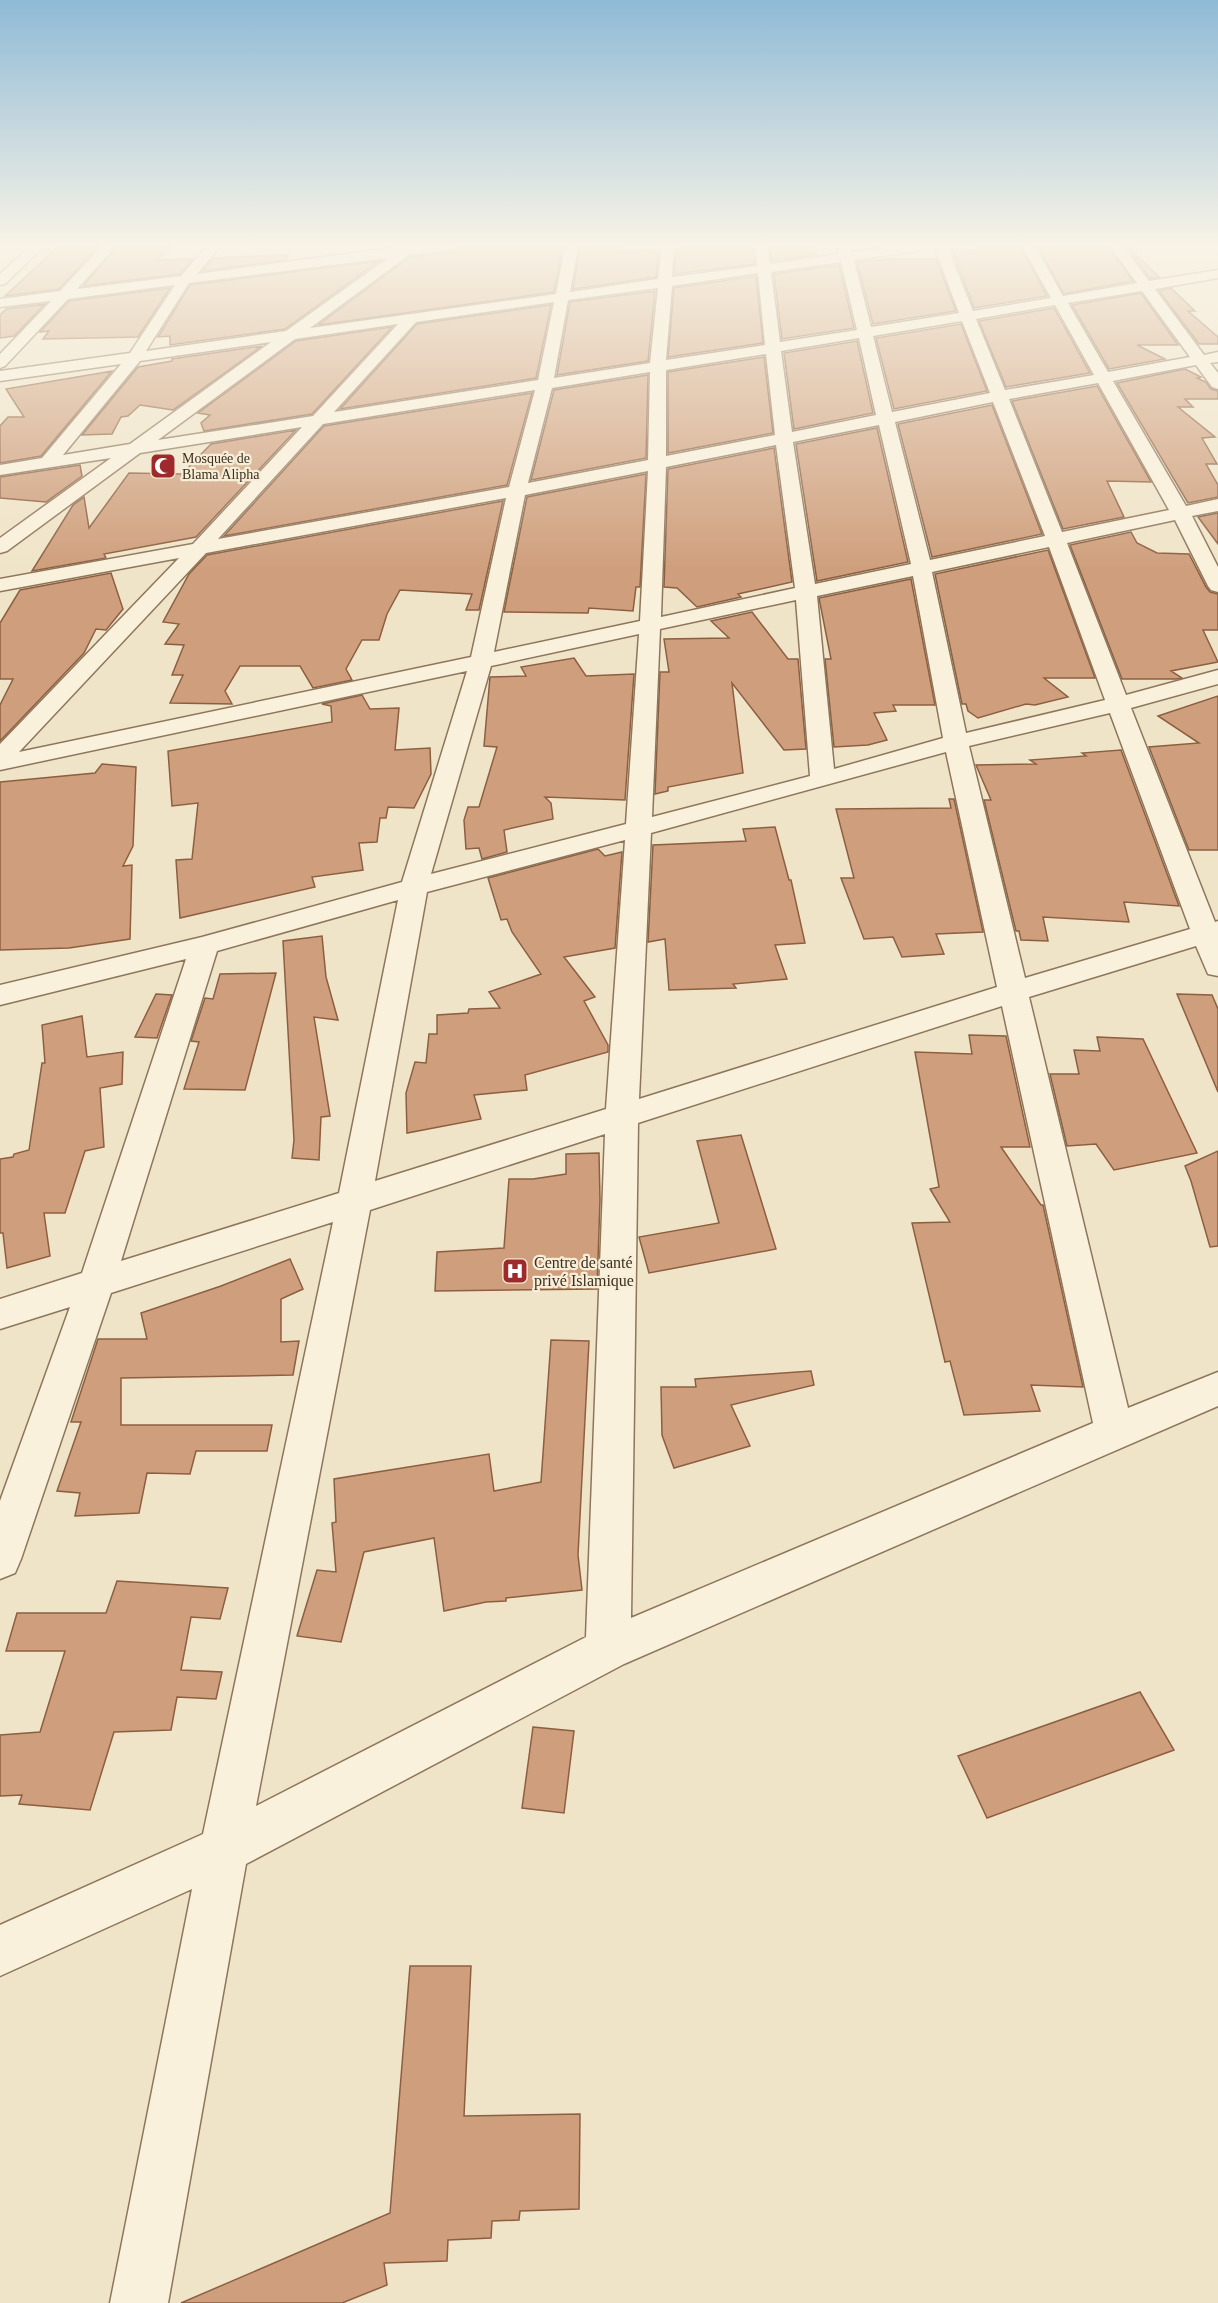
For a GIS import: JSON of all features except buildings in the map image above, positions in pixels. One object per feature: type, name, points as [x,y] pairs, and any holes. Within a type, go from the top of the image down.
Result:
[{"type":"street","points":[[47,463],[137,353]]},
{"type":"street","points":[[0,376],[165,353]]},
{"type":"street","points":[[0,547],[269,353]]},
{"type":"street","points":[[0,758],[200,548],[379,353]]},
{"type":"street","points":[[139,2303],[224,1849],[355,1200],[414,887],[481,662],[517,491],[551,353]]},
{"type":"street","points":[[608,1649],[622,1117],[650,627],[659,353]]},
{"type":"street","points":[[0,470],[737,353]]},
{"type":"street","points":[[775,353],[784,440],[806,592],[823,780]]},
{"type":"street","points":[[870,353],[921,566],[956,742],[1114,1432]]},
{"type":"street","points":[[982,353],[1211,932],[1218,967]]},
{"type":"street","points":[[1090,353],[1180,512],[1218,586]]},
{"type":"street","points":[[0,585],[517,491],[1000,396],[1210,358],[1218,384]]},
{"type":"street","points":[[0,763],[650,627],[921,566],[1218,504]]},
{"type":"street","points":[[0,995],[205,945],[414,887],[823,780],[956,742],[1119,704],[1218,677]]},
{"type":"street","points":[[0,1314],[1013,992],[1211,932]]},
{"type":"street","points":[[0,1559],[96,1284],[205,945]]},
{"type":"street","points":[[0,1951],[224,1849],[608,1649],[1218,1388]]},
{"type":"place","name":"Mosquée de Blama Alipha","points":[[163,466]]},
{"type":"place","name":"Centre de santé privé Islamique","points":[[515,1271]]}]
